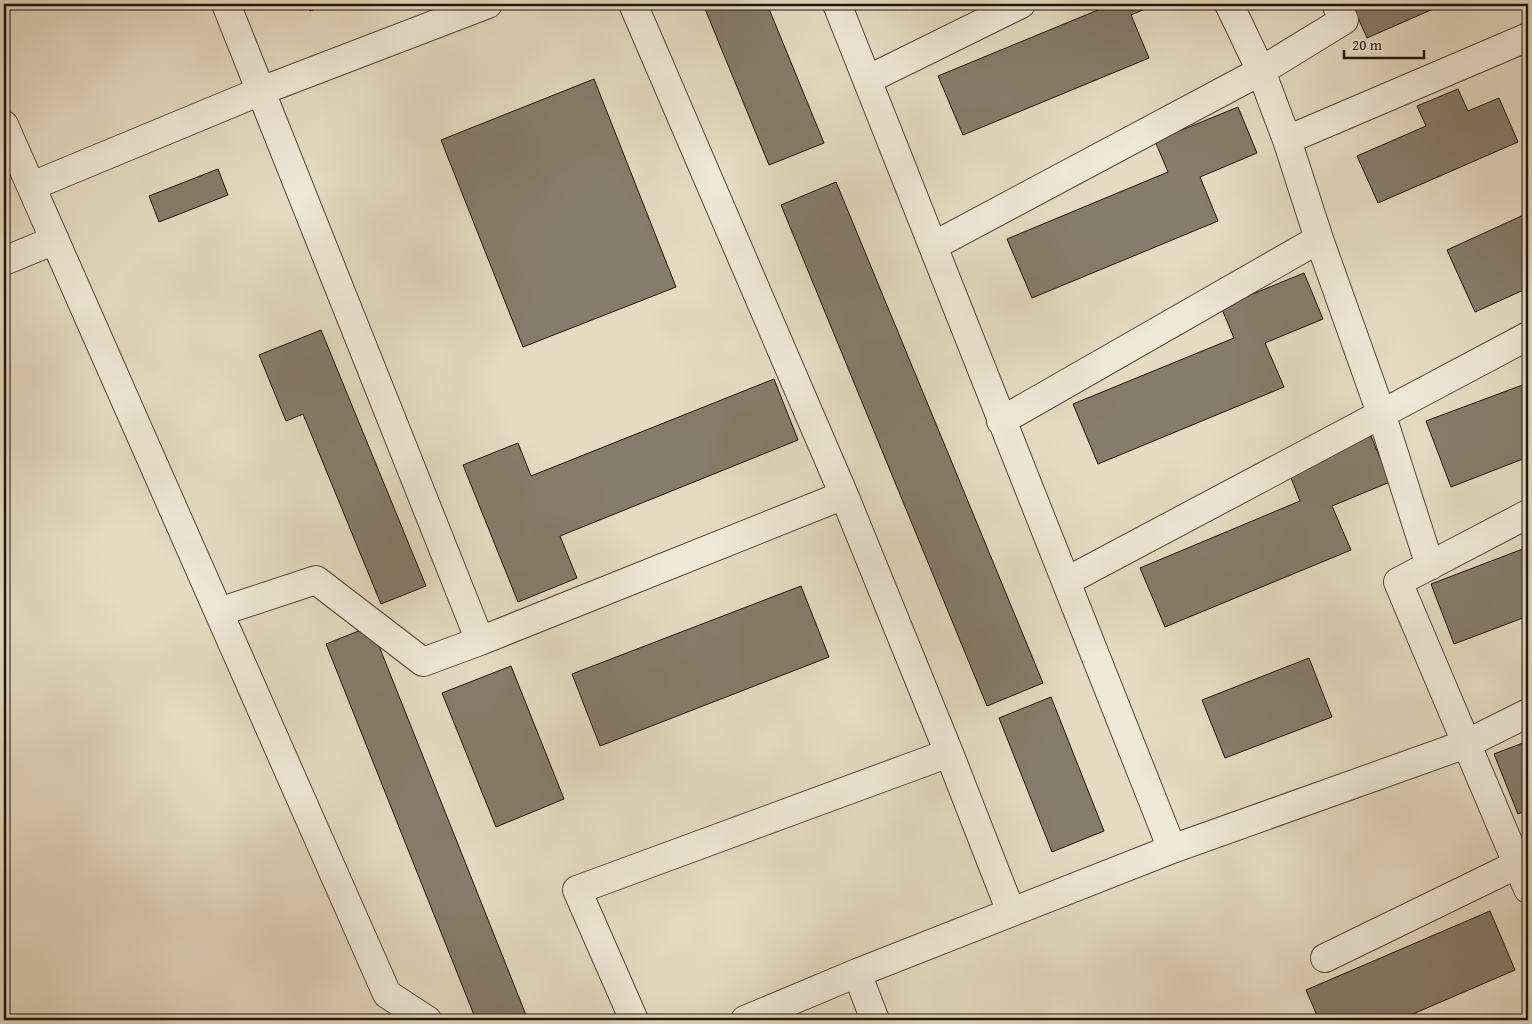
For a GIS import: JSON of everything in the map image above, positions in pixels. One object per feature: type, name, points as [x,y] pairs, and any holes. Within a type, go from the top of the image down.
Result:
[{"type":"lane","points":[[226,4],[480,641]]},
{"type":"lane","points":[[32,186],[454,10],[488,4]]},
{"type":"lane","points":[[633,4],[844,495],[949,753],[1010,912]]},
{"type":"lane","points":[[837,4],[1172,849]]},
{"type":"lane","points":[[867,80],[1021,4]]},
{"type":"lane","points":[[1228,4],[1261,71],[1287,140],[1319,240],[1382,413],[1430,566]]},
{"type":"lane","points":[[933,246],[1261,71],[1344,20],[1336,4]]},
{"type":"lane","points":[[1287,140],[1528,36]]},
{"type":"lane","points":[[4,125],[387,994],[427,1020]]},
{"type":"lane","points":[[4,261],[56,240]]},
{"type":"lane","points":[[1001,421],[1319,240]]},
{"type":"lane","points":[[1066,581],[1528,336]]},
{"type":"lane","points":[[219,612],[316,580],[423,662],[844,495]]},
{"type":"lane","points":[[1528,514],[1398,582],[1528,889]]},
{"type":"lane","points":[[745,1020],[857,973],[1172,849],[1466,744],[1528,713]]},
{"type":"lane","points":[[634,1020],[577,890],[949,753]]},
{"type":"lane","points":[[1325,958],[1518,864]]},
{"type":"lane","points":[[857,973],[875,1020]]},
{"type":"building","points":[[4,4],[24,4],[4,12]]},
{"type":"building","points":[[306,4],[329,4],[310,11]]},
{"type":"building","points":[[703,4],[767,4],[824,143],[769,165]]},
{"type":"building","points":[[903,4],[920,4],[906,10]]},
{"type":"building","points":[[1096,4],[1157,4],[1131,15],[1149,58],[963,135],[938,76],[1098,10]]},
{"type":"building","points":[[1352,4],[1439,4],[1440,6],[1367,38]]},
{"type":"building","points":[[594,79],[676,287],[523,347],[441,140]]},
{"type":"building","points":[[1458,89],[1468,111],[1499,98],[1518,142],[1378,203],[1357,156],[1426,126],[1417,106]]},
{"type":"building","points":[[1238,107],[1257,153],[1200,177],[1218,221],[1032,298],[1007,239],[1168,172],[1155,141]]},
{"type":"building","points":[[218,169],[228,195],[159,222],[149,196]]},
{"type":"building","points":[[4,180],[10,195],[4,198]]},
{"type":"building","points":[[836,182],[1043,683],[987,706],[781,205]]},
{"type":"building","points":[[1528,213],[1528,288],[1475,312],[1447,250]]},
{"type":"building","points":[[1304,273],[1323,319],[1265,343],[1284,387],[1098,464],[1073,404],[1234,338],[1221,307]]},
{"type":"building","points":[[321,330],[426,586],[381,604],[303,414],[286,421],[259,355]]},
{"type":"building","points":[[774,379],[798,440],[560,536],[577,578],[518,602],[463,465],[518,443],[531,476]]},
{"type":"building","points":[[1528,383],[1528,457],[1451,487],[1426,421]]},
{"type":"building","points":[[1371,436],[1390,482],[1332,506],[1351,550],[1165,627],[1140,568],[1300,501],[1288,470]]},
{"type":"building","points":[[1528,547],[1528,616],[1454,644],[1431,584]]},
{"type":"building","points":[[801,586],[829,657],[600,746],[572,674]]},
{"type":"building","points":[[371,626],[528,1020],[476,1020],[326,644]]},
{"type":"building","points":[[1309,658],[1332,717],[1225,758],[1202,700]]},
{"type":"building","points":[[511,666],[564,799],[496,827],[442,693]]},
{"type":"building","points":[[1051,697],[1104,831],[1052,852],[999,718]]},
{"type":"building","points":[[1528,741],[1528,810],[1518,814],[1494,754]]},
{"type":"building","points":[[1490,911],[1515,970],[1399,1020],[1319,1020],[1306,990]]}]
